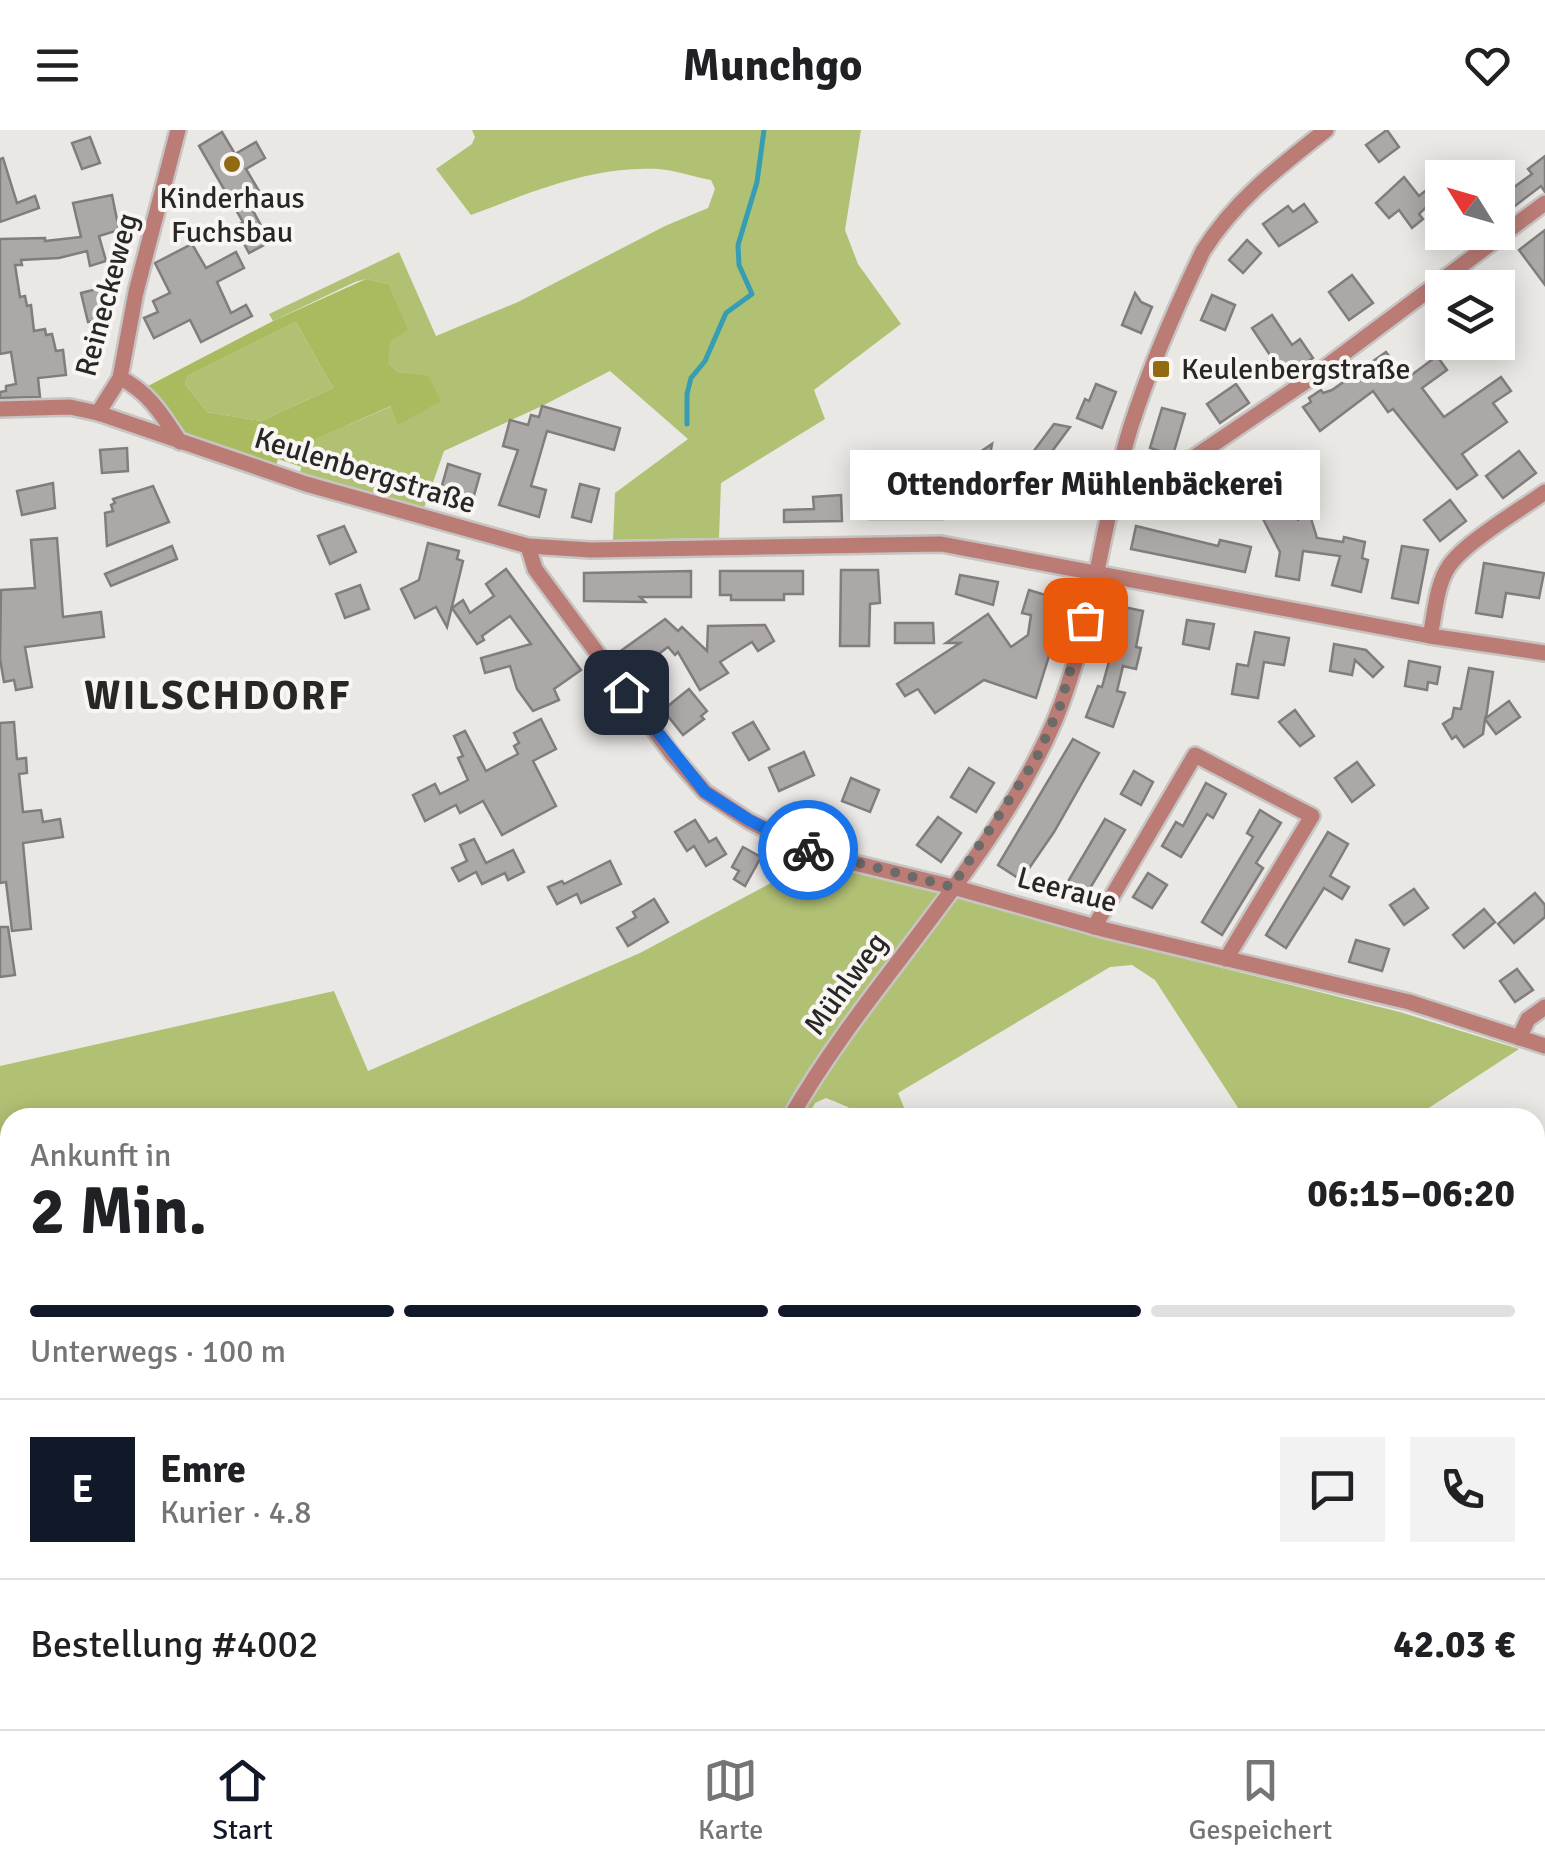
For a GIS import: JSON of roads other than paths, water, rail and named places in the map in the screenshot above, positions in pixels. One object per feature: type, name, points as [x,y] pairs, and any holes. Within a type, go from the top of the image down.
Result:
[{"type":"street","name":"Reineckeweg","points":[[98,413],[120,378],[136,292],[178,130]]},
{"type":"street","name":"Mühlweg","points":[[796,1108],[837,1040],[1009,805],[1056,718],[1076,656],[1132,425],[1203,251],[1246,194],[1326,130]]},
{"type":"street","points":[[1109,514],[1311,378],[1545,203]]},
{"type":"street","points":[[120,378],[148,397],[180,442]]},
{"type":"street","name":"Keulenbergstraße","points":[[0,409],[70,407],[98,413],[306,484],[528,546],[591,550],[941,544],[1545,654]]},
{"type":"street","points":[[1430,636],[1449,566],[1462,552],[1545,492]]},
{"type":"street","name":"Leeraue","points":[[528,546],[535,569],[672,754],[705,792],[813,853],[1094,927],[1410,1002],[1545,1046]]},
{"type":"street","points":[[1094,927],[1194,755],[1312,816],[1226,959]]},
{"type":"street","points":[[1519,1038],[1528,1019],[1545,1006]]},
{"type":"waterway","points":[[687,424],[691,378],[705,361],[726,313],[752,294],[739,265],[738,245],[757,182],[764,130]]},
{"type":"place","name":"Kinderhaus Fuchsbau","points":[[232,164]]},
{"type":"place","name":"Keulenbergstraße","points":[[1161,369]]},
{"type":"place","name":"Ottendorfer Mühlenbäckerei","points":[[1085,620]]},
{"type":"district","name":"WILSCHDORF","points":[[218,696]]}]
